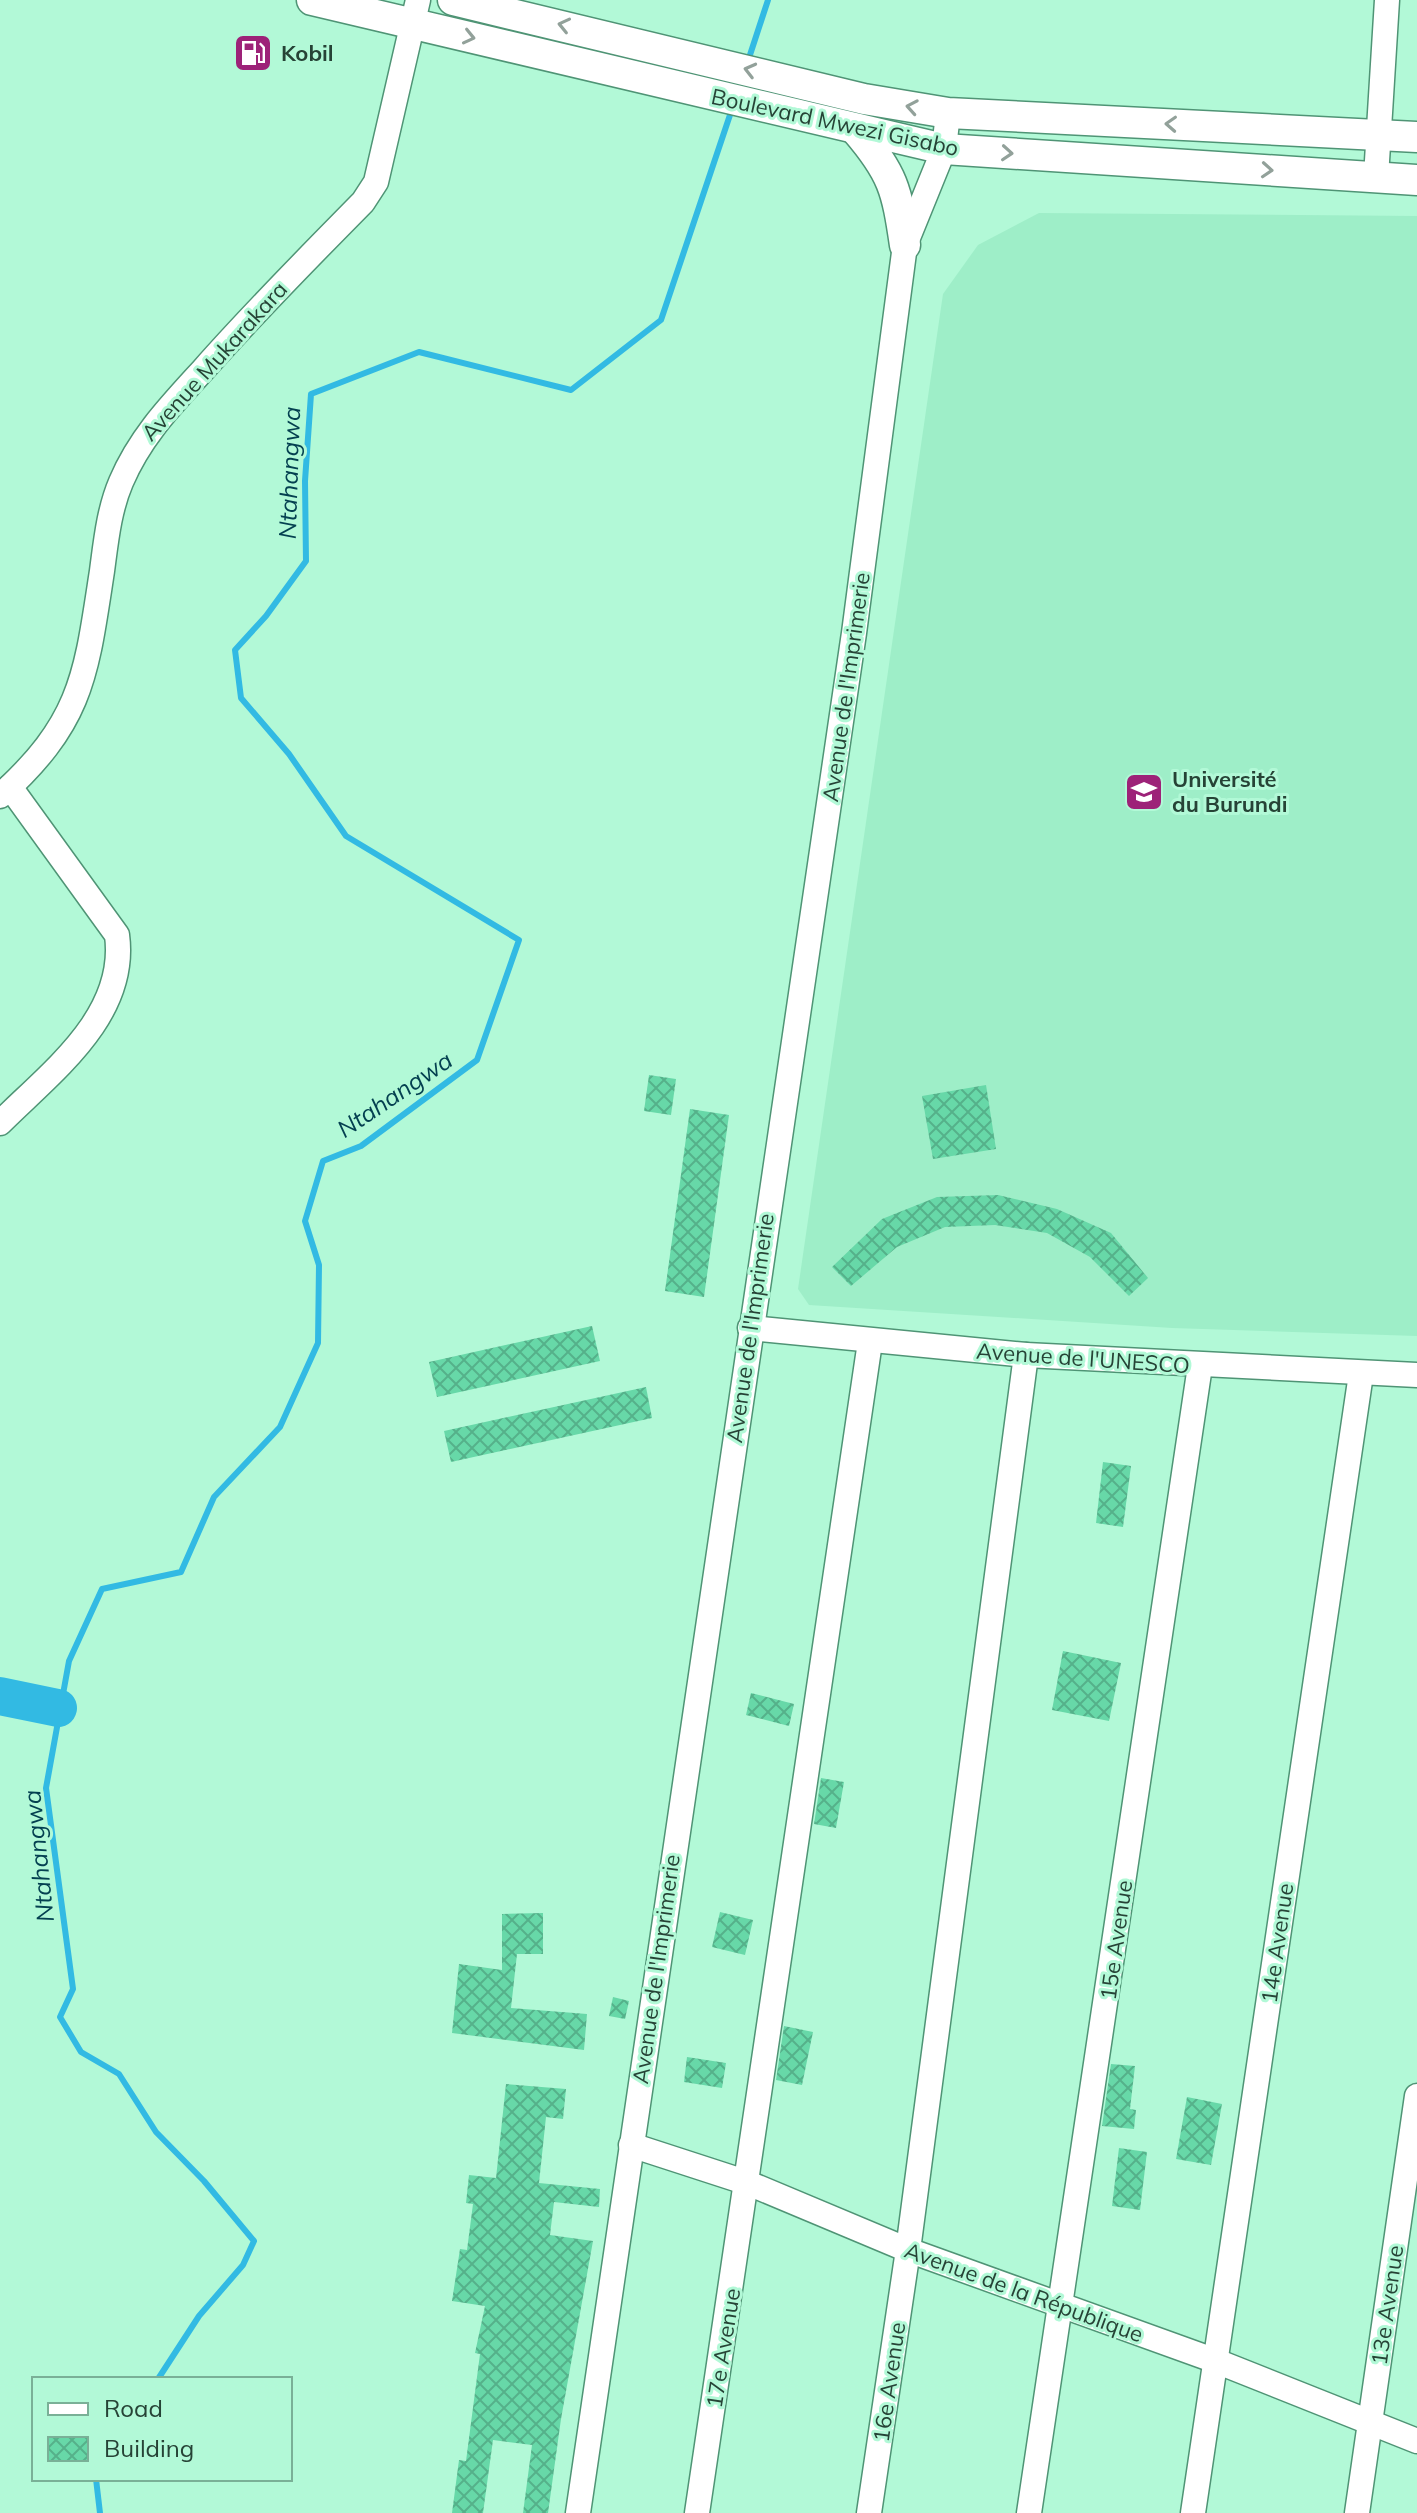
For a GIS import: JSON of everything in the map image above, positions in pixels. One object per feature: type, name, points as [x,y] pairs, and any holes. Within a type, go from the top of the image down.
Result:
[{"type":"main road","name":"Boulevard Mwezi Gisabo","points":[[312,0],[416,12],[629,75],[944,149],[1417,180]]},
{"type":"main road","name":"Boulevard Mwezi Gisabo","points":[[453,0],[826,89],[948,113],[1417,137]]},
{"type":"main road","points":[[856,130],[888,171],[897,195],[905,245]]},
{"type":"street","points":[[1376,177],[1387,0]]},
{"type":"street","name":"Avenue Mukarakara","points":[[5,791],[64,724],[77,699],[88,662],[109,519],[120,483],[145,435],[232,338],[363,202],[376,182],[416,12]]},
{"type":"street","name":"Avenue de l'Imprimerie","points":[[578,2513],[854,633],[905,245],[944,149],[948,113]]},
{"type":"street","points":[[0,1123],[78,1045],[104,1009],[120,958],[117,935],[5,791]]},
{"type":"street","name":"Avenue de l'UNESCO","points":[[750,1328],[1026,1355],[1417,1375]]},
{"type":"street","name":"17e Avenue","points":[[697,2513],[870,1342]]},
{"type":"street","name":"16e Avenue","points":[[869,2513],[908,2250],[1026,1355]]},
{"type":"street","name":"15e Avenue","points":[[1029,2513],[1200,1366]]},
{"type":"street","name":"14e Avenue","points":[[1193,2513],[1361,1374]]},
{"type":"street","name":"13e Avenue","points":[[1357,2513],[1417,2096]]},
{"type":"street","name":"Avenue de la République","points":[[631,2145],[748,2183],[908,2250],[1216,2361],[1417,2441]]},
{"type":"shaded area","name":"Université du Burundi","points":[[1039,213],[1417,216],[1417,1336],[1172,1328],[809,1305],[798,1289],[943,294],[978,245]]},
{"type":"building","points":[[649,1075],[676,1079],[671,1115],[644,1111]]},
{"type":"building","points":[[986,1085],[996,1149],[933,1159],[922,1096]]},
{"type":"building","points":[[690,1109],[729,1115],[704,1297],[665,1291]]},
{"type":"building","points":[[998,1195],[1057,1209],[1111,1233],[1148,1278],[1129,1296],[1090,1257],[1047,1233],[995,1225],[945,1227],[897,1247],[851,1286],[832,1267],[882,1219],[937,1197]]},
{"type":"building","points":[[592,1326],[600,1361],[437,1397],[429,1362]]},
{"type":"building","points":[[646,1387],[652,1418],[451,1462],[444,1431]]},
{"type":"building","points":[[1103,1462],[1131,1466],[1123,1527],[1096,1523]]},
{"type":"building","points":[[1063,1651],[1121,1663],[1109,1721],[1052,1710]]},
{"type":"building","points":[[751,1693],[794,1704],[789,1726],[746,1715]]},
{"type":"building","points":[[821,1778],[844,1782],[836,1828],[814,1824]]},
{"type":"building","points":[[720,1912],[753,1920],[745,1955],[712,1947]]},
{"type":"building","points":[[543,1913],[543,1954],[517,1954],[511,2008],[587,2014],[584,2050],[452,2033],[459,1964],[502,1970],[502,1914]]},
{"type":"building","points":[[613,1997],[629,2001],[625,2019],[609,2016]]},
{"type":"building","points":[[784,2026],[813,2032],[802,2085],[776,2080]]},
{"type":"building","points":[[687,2057],[726,2063],[722,2088],[684,2082]]},
{"type":"building","points":[[1111,2064],[1135,2066],[1130,2109],[1136,2110],[1134,2129],[1102,2126]]},
{"type":"building","points":[[506,2084],[566,2089],[563,2119],[546,2117],[539,2183],[600,2189],[599,2207],[554,2202],[550,2235],[593,2241],[561,2419],[548,2513],[523,2513],[532,2445],[493,2440],[483,2513],[452,2513],[459,2460],[466,2461],[480,2354],[475,2353],[485,2306],[452,2301],[460,2249],[467,2250],[473,2204],[466,2203],[469,2175],[496,2178]]},
{"type":"building","points":[[1187,2097],[1222,2104],[1211,2165],[1176,2159]]},
{"type":"building","points":[[1119,2148],[1147,2152],[1140,2210],[1112,2206]]},
{"type":"waterway","name":"Ntahangwa","points":[[748,61],[768,0]]},
{"type":"waterway","name":"Ntahangwa","points":[[159,2377],[199,2316],[243,2265],[254,2241],[204,2181],[156,2132],[119,2074],[81,2052],[60,2017],[73,1989],[46,1788],[69,1661],[102,1589],[181,1572],[214,1497],[280,1427],[318,1343],[319,1265],[305,1221],[323,1161],[361,1146],[477,1060],[519,940],[346,836],[289,754],[241,698],[235,650],[266,616],[306,561],[305,481],[311,394],[419,352],[571,390],[661,320],[733,106]]},
{"type":"waterway","points":[[0,1696],[58,1708]]},
{"type":"waterway","name":"Ntahangwa","points":[[96,2481],[100,2513]]},
{"type":"place","name":"Kobil","points":[[253,53]]},
{"type":"place","name":"Université du Burundi","points":[[1144,792]]}]
